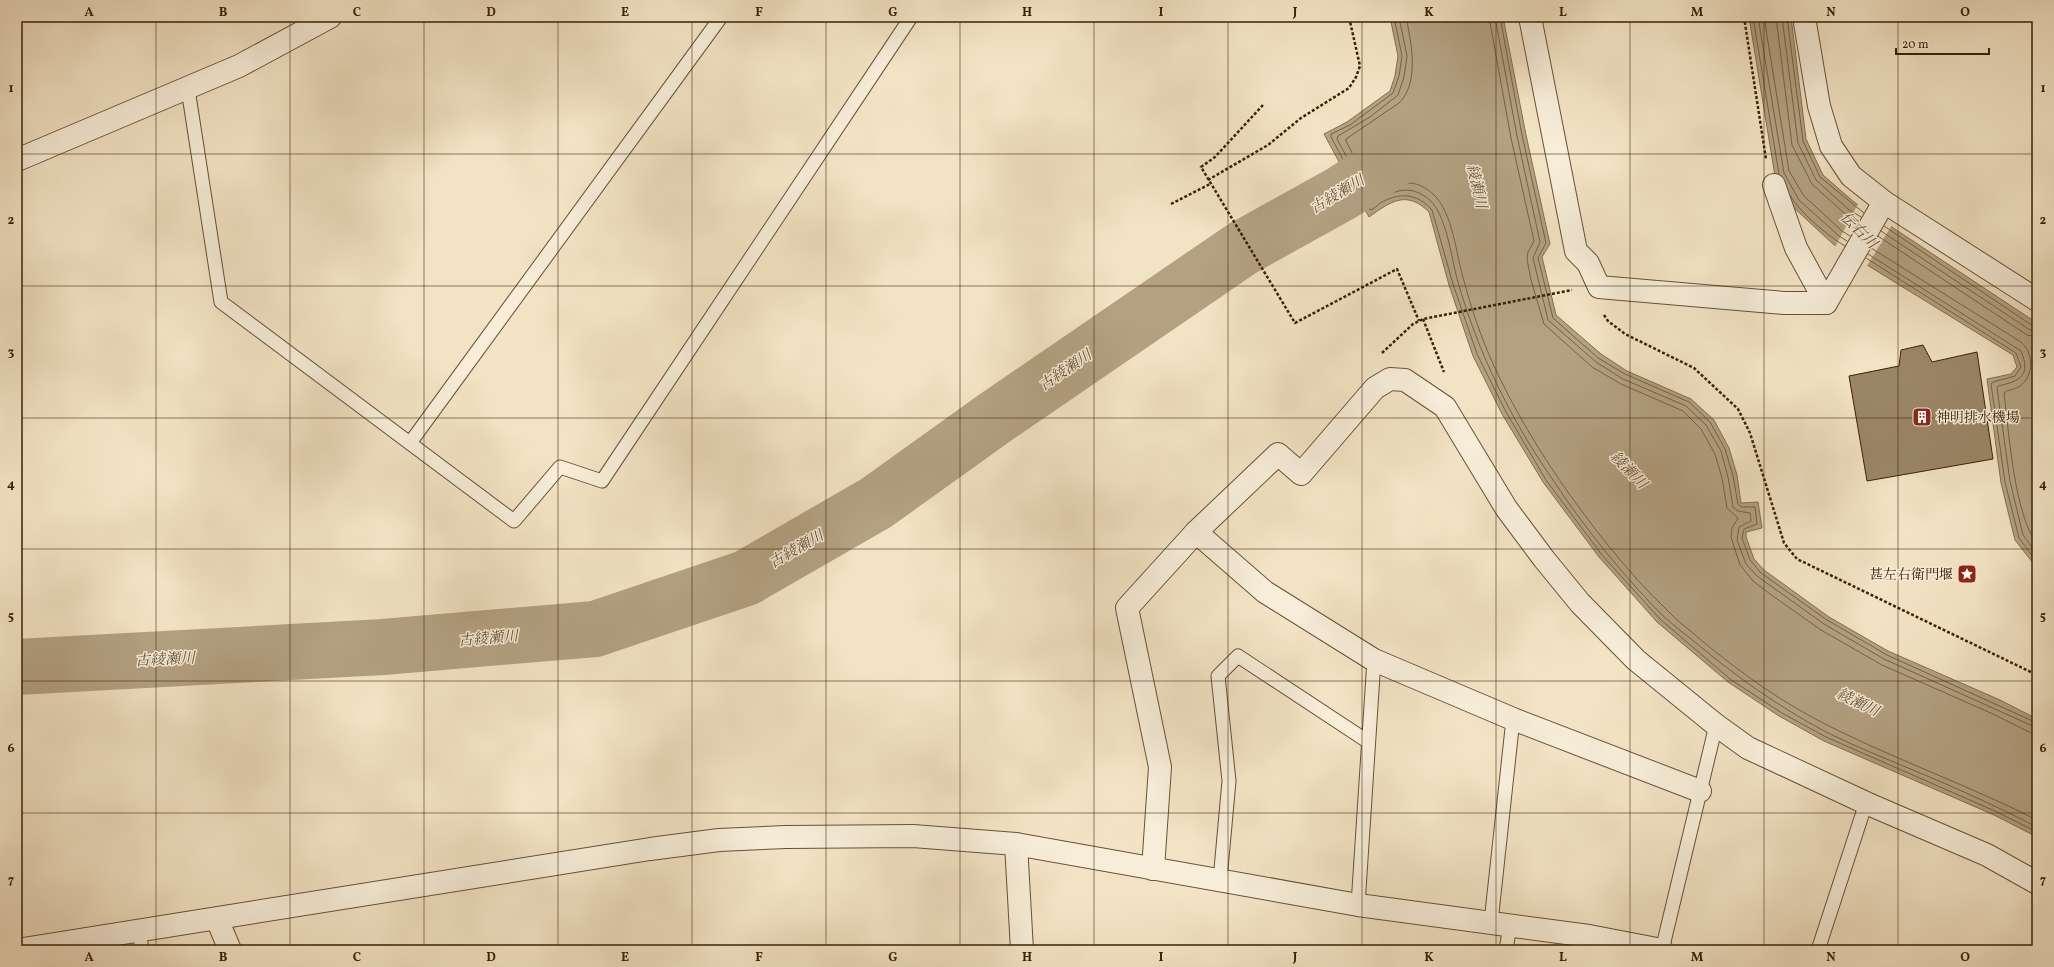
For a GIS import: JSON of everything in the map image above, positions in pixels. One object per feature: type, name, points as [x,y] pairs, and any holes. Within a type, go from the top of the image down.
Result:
[{"type":"street","points":[[17,160],[188,89],[239,66],[330,17]]},
{"type":"street","points":[[1530,17],[1576,251],[1588,263],[1599,287],[1784,303],[1826,303]]},
{"type":"street","points":[[1804,17],[1818,106],[1830,146],[1851,176],[1884,202],[2037,300]]},
{"type":"street","points":[[1774,185],[1796,248],[1826,303]]},
{"type":"street","points":[[1826,303],[1884,202]]},
{"type":"street","points":[[1152,869],[1160,767],[1128,608],[1196,532],[1278,454],[1301,474],[1375,388],[1390,379],[1405,380],[1445,407],[1506,508],[1544,559],[1580,603],[1636,660],[1716,725],[1748,748],[1866,803],[1987,855],[2037,883]]},
{"type":"street","points":[[1196,532],[1265,592],[1374,660],[1513,719],[1700,791]]},
{"type":"street","points":[[17,950],[140,940],[217,919],[650,849],[719,840],[786,837],[913,836],[1016,844],[1358,905],[1589,936],[1662,950]]},
{"type":"street","points":[[1016,844],[1022,950]]},
{"type":"street","points":[[217,919],[230,950]]},
{"type":"lane","points":[[410,443],[721,17]]},
{"type":"lane","points":[[188,89],[221,302],[514,521],[560,467],[602,481],[911,17]]},
{"type":"lane","points":[[1220,880],[1229,781],[1218,676],[1238,656],[1367,741]]},
{"type":"lane","points":[[1358,905],[1367,741],[1374,660]]},
{"type":"lane","points":[[1506,950],[1500,924],[1513,719]]},
{"type":"lane","points":[[1662,950],[1716,725]]},
{"type":"lane","points":[[1818,950],[1866,803]]},
{"type":"path","points":[[1208,180],[1268,145],[1301,118],[1349,88],[1356,77],[1360,66],[1349,17]]},
{"type":"path","points":[[1744,17],[1766,164],[1774,185]]},
{"type":"path","points":[[1264,105],[1215,157],[1200,167],[1295,323],[1397,269],[1419,321]]},
{"type":"path","points":[[1171,204],[1210,184]]},
{"type":"path","points":[[1445,407],[1452,394],[1423,319],[1573,290]]},
{"type":"path","points":[[1602,311],[1608,321],[1625,334],[1694,368],[1738,409],[1750,434],[1784,543],[1796,559],[2037,675]]},
{"type":"water","name":"綾瀬川","points":[[1390,17],[1503,17],[1526,135],[1550,244],[1542,257],[1556,315],[1601,354],[1627,371],[1691,399],[1714,420],[1729,448],[1737,475],[1741,503],[1758,502],[1762,528],[1746,532],[1746,537],[1754,559],[1764,570],[1829,617],[1888,651],[2000,700],[2037,719],[2037,837],[1994,815],[1824,741],[1779,716],[1728,682],[1657,622],[1599,557],[1543,482],[1502,414],[1473,356],[1449,285],[1429,212],[1421,205],[1413,201],[1399,200],[1385,206],[1369,217],[1324,134],[1347,122],[1390,91],[1395,76],[1398,56]]},
{"type":"water","name":"伝右川","points":[[1749,17],[1791,17],[1806,139],[1823,175],[1854,202],[2037,323],[2037,568],[2015,540],[2001,483],[1987,379],[2011,374],[2017,367],[2013,355],[1833,244],[1792,206],[1775,176]]},
{"type":"pier","points":[[1859,202],[1892,225],[1867,266],[1835,247]]},
{"type":"building","name":"神明排水機場","points":[[1923,345],[1932,362],[1977,352],[1993,459],[1867,481],[1849,376],[1899,366],[1901,350]]},
{"type":"waterway","name":"古綾瀬川","points":[[17,667],[383,647],[595,629],[746,578],[876,503],[996,417],[1243,248],[1342,193],[1417,144]]},
{"type":"place","name":"神明排水機場","points":[[1922,417]]},
{"type":"place","name":"甚左右衛門堰","points":[[1967,574]]}]
